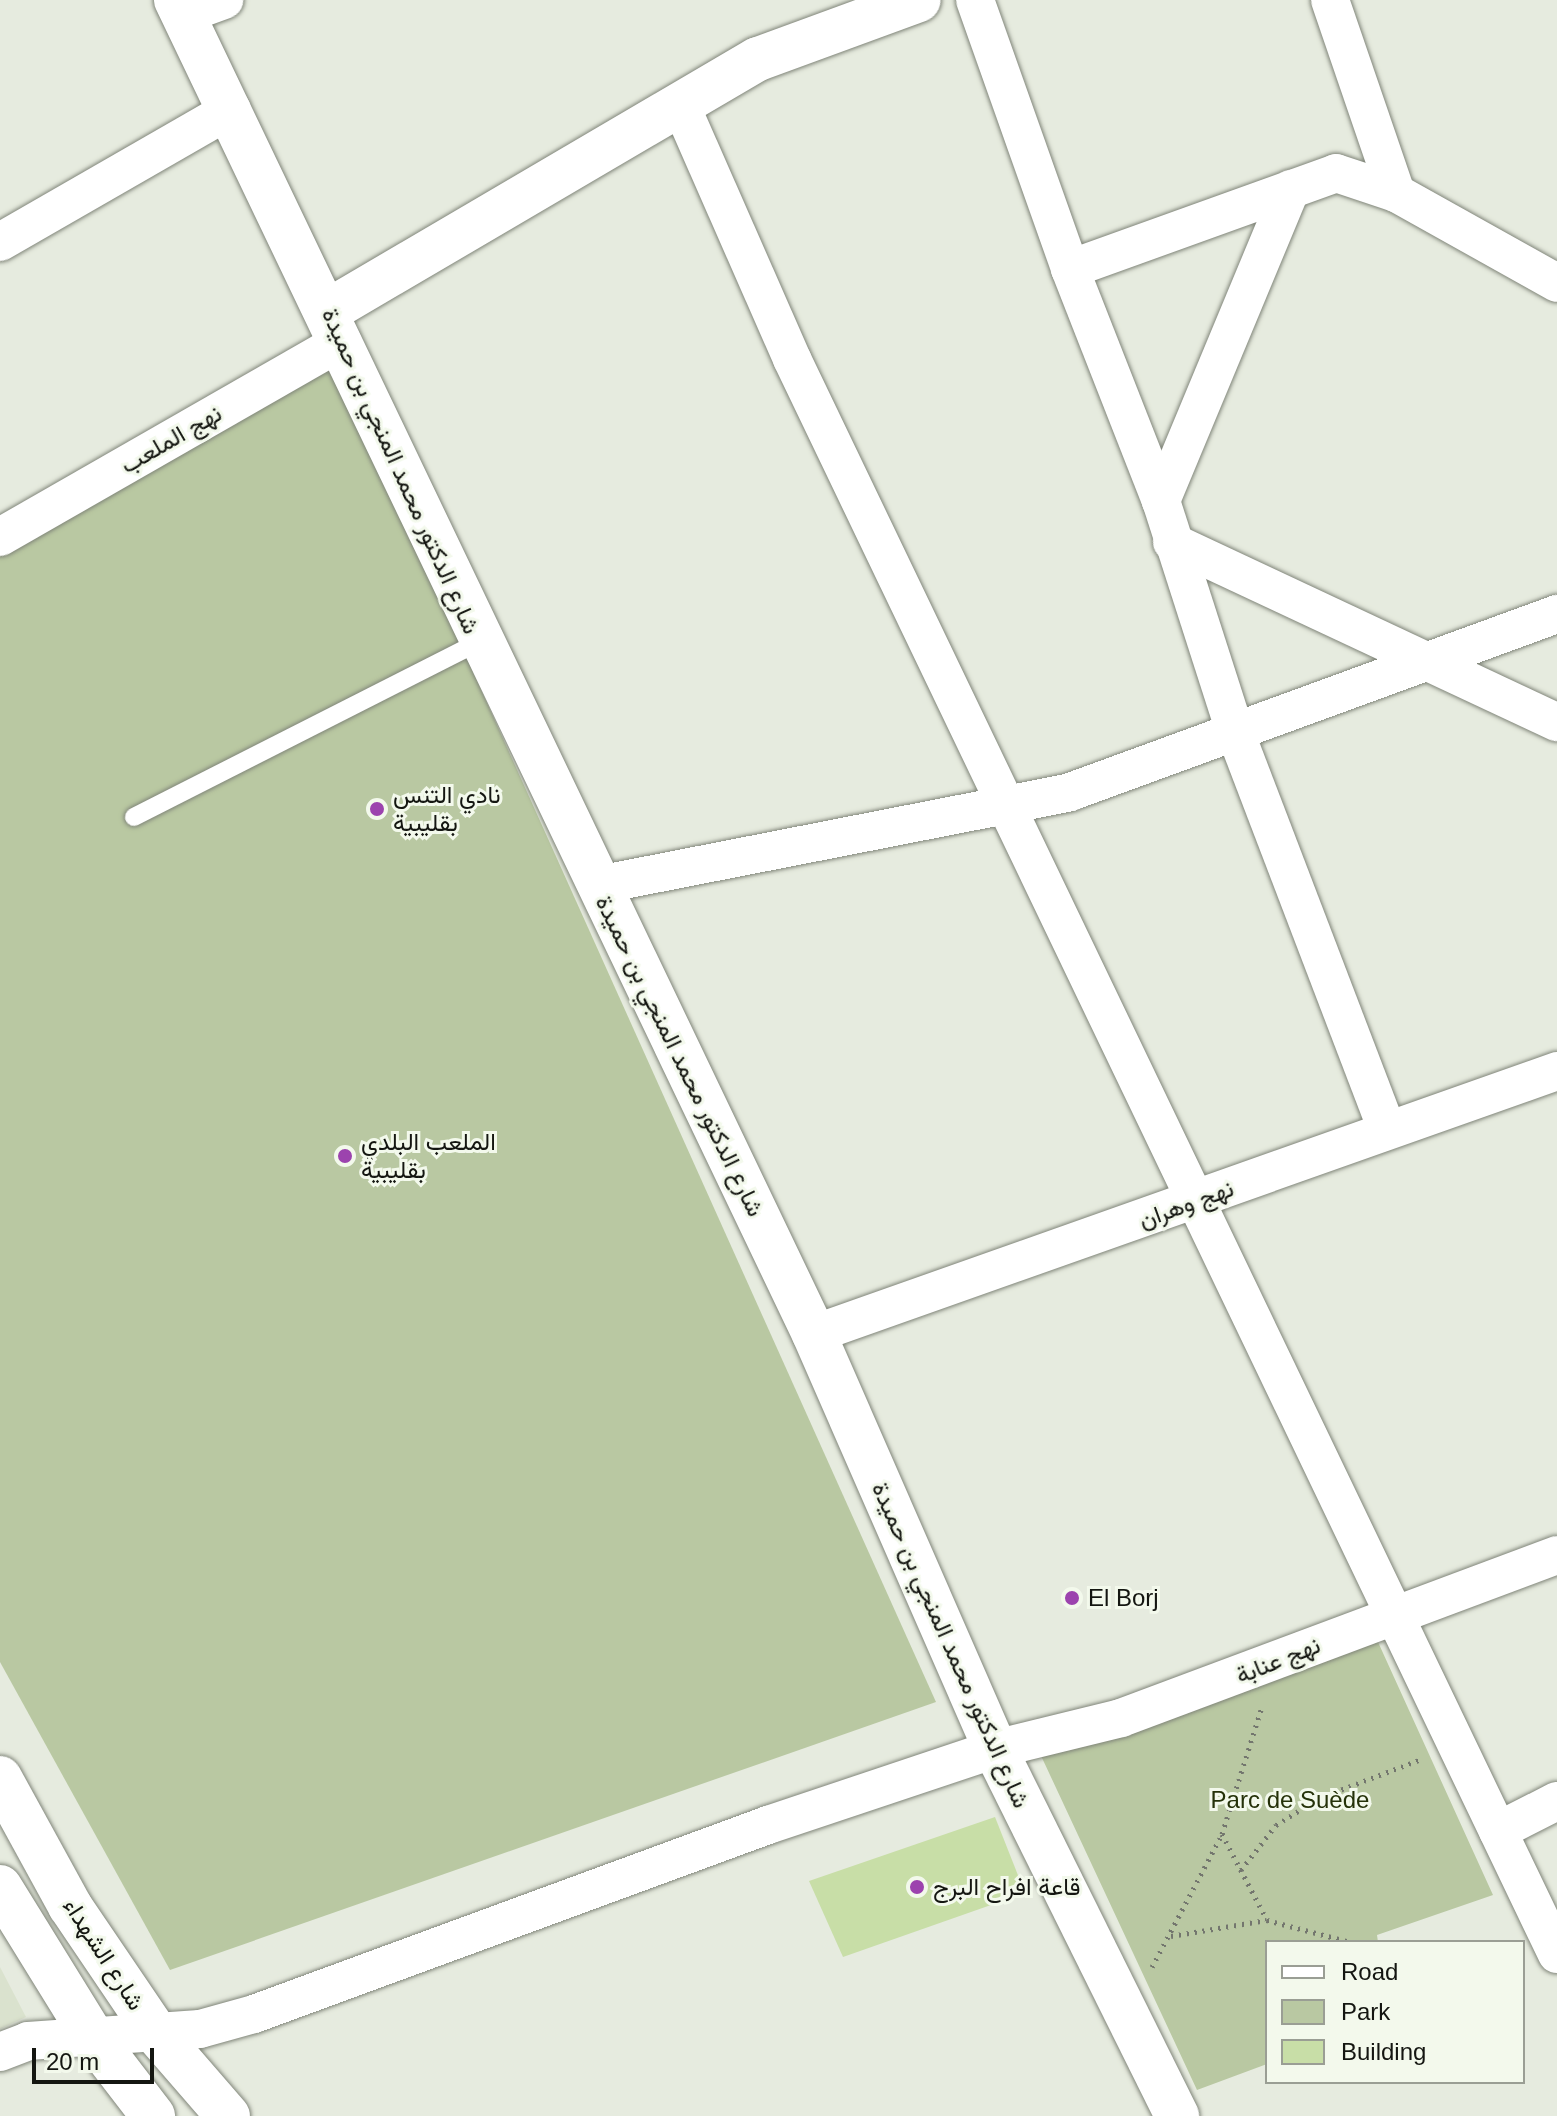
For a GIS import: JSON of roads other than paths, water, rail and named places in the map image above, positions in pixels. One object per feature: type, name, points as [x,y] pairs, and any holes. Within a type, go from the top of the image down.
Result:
[{"type":"street","points":[[179,7],[224,0]]},
{"type":"street","points":[[335,326],[758,59],[919,0]]},
{"type":"street","points":[[975,0],[1070,269],[1161,501],[1234,729],[1387,1130]]},
{"type":"street","points":[[1330,0],[1396,193]]},
{"type":"street","name":"شارع الدكتور محمد المنجي بن حميدة","points":[[179,7],[335,326],[479,642],[814,1334],[995,1749],[1177,2116]]},
{"type":"street","points":[[681,106],[792,359],[1011,808],[1389,1615],[1557,1954]]},
{"type":"street","points":[[0,242],[231,109]]},
{"type":"street","points":[[1070,269],[1336,173],[1396,193],[1557,283]]},
{"type":"street","points":[[1161,501],[1291,189]]},
{"type":"street","name":"نهج الملعب","points":[[0,537],[335,326]]},
{"type":"street","points":[[1172,542],[1434,660],[1557,722]]},
{"type":"street","points":[[598,885],[1011,808],[1128,774],[1234,729],[1557,614]]},
{"type":"street","name":"نهج وهران","points":[[814,1334],[1557,1071]]},
{"type":"street","name":"نهج عنابة","points":[[0,2052],[28,2041],[156,2033],[254,2014],[995,1749],[1121,1718],[1247,1673],[1389,1615],[1557,1555]]},
{"type":"street","name":"شارع الشهداء","points":[[0,1778],[70,1906],[156,2033],[228,2116]]},
{"type":"street","points":[[1498,1831],[1557,1801]]},
{"type":"street","points":[[0,1887],[94,2039],[153,2116]]},
{"type":"lane","points":[[134,817],[479,642]]},
{"type":"place","name":"نادي التنس بقليبية","points":[[377,809]]},
{"type":"place","name":"الملعب البلدي بقليبية","points":[[345,1156]]},
{"type":"place","name":"El Borj","points":[[1072,1598]]},
{"type":"place","name":"قاعة افراح البرج","points":[[917,1887]]},
{"type":"park label","name":"Parc de Suède","points":[[1290,1800]]}]
